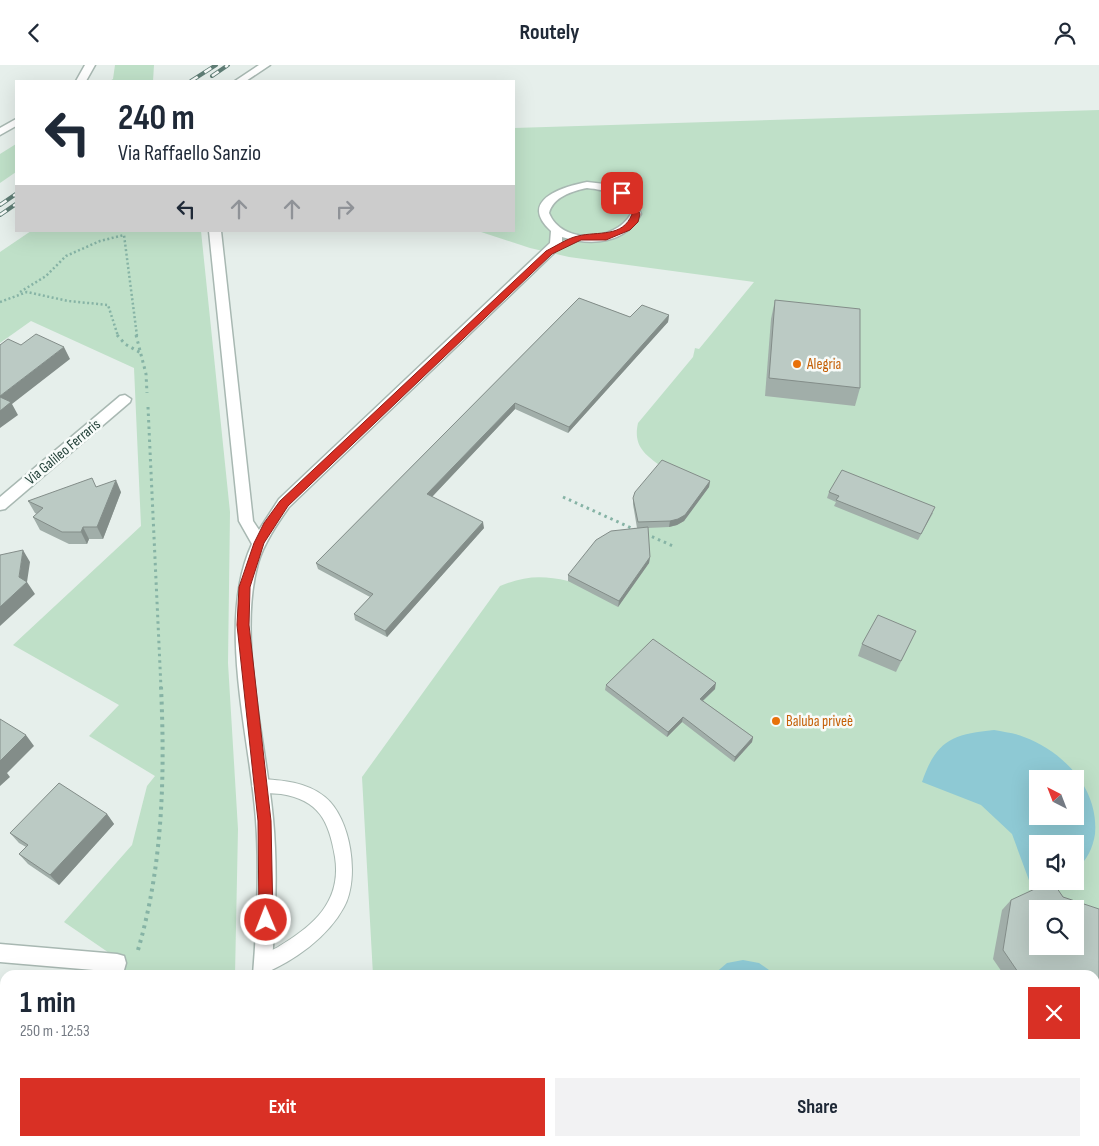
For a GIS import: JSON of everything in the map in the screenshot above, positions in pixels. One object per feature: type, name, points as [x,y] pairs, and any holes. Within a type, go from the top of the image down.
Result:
[{"type":"street","points":[[82,80],[90,65]]},
{"type":"street","points":[[242,80],[265,65]]},
{"type":"street","points":[[0,132],[15,123]]},
{"type":"street","points":[[581,186],[600,186],[622,193],[630,199],[636,214],[634,222],[627,228],[606,237],[580,238],[557,230],[545,217],[544,209],[547,202],[563,190],[581,186]]},
{"type":"street","points":[[263,970],[266,920],[265,821],[243,625],[245,587],[259,543],[268,525],[284,503],[549,253],[556,244],[557,230]]},
{"type":"street","points":[[215,232],[244,512],[246,521],[259,543]]},
{"type":"street","points":[[549,253],[580,238]]},
{"type":"street","name":"Via Galileo Ferraris","points":[[0,505],[125,399]]},
{"type":"street","points":[[0,953],[117,963]]},
{"type":"lane","points":[[260,785],[285,786],[306,793],[322,804],[334,817],[342,844],[345,872],[339,900],[320,926],[293,949],[263,970]]},
{"type":"path","points":[[0,302],[46,276],[52,267],[66,256],[100,241],[124,235],[134,325],[146,374],[147,396]]},
{"type":"path","points":[[20,292],[30,292],[66,301],[108,305],[114,331],[121,342],[141,353]]},
{"type":"path","points":[[137,955],[150,909],[161,827],[161,692],[148,405]]},
{"type":"path","points":[[563,497],[673,546]]},
{"type":"green space","points":[[115,65],[154,65],[153,80],[112,80]]},
{"type":"green space","points":[[1099,110],[1099,970],[373,970],[362,777],[500,586],[533,577],[568,581],[630,538],[643,523],[635,512],[635,498],[661,466],[641,448],[637,437],[638,423],[693,357],[695,348],[699,349],[754,282],[569,257],[530,248],[481,232],[515,232],[515,128]]},
{"type":"green space","points":[[15,145],[15,173],[0,183],[0,154]]},
{"type":"green space","points":[[30,232],[201,232],[230,512],[228,663],[238,829],[235,970],[115,970],[118,959],[64,922],[132,845],[147,786],[155,776],[89,736],[119,705],[13,645],[141,526],[134,368],[31,321],[0,343],[0,252]]},
{"type":"water","points":[[994,730],[1024,737],[1053,752],[1065,762],[1072,770],[1029,770],[1029,825],[1084,825],[1084,786],[1095,818],[1095,834],[1089,854],[1084,860],[1084,835],[1029,835],[1029,880],[1012,834],[981,805],[922,782],[933,757],[940,749],[956,737]]},
{"type":"water","points":[[743,960],[759,963],[769,970],[719,970],[727,963]]},
{"type":"building","points":[[579,298],[630,317],[642,305],[669,315],[569,427],[515,403],[427,494],[483,522],[385,631],[354,614],[373,594],[316,563]]},
{"type":"building","name":"Alegria","points":[[775,300],[860,309],[860,388],[769,378]]},
{"type":"building","points":[[36,334],[64,347],[0,396],[0,345],[8,339],[21,345]]},
{"type":"building","points":[[0,397],[11,402],[0,411]]},
{"type":"building","points":[[662,460],[710,481],[685,515],[678,519],[638,522],[633,498],[635,492]]},
{"type":"building","points":[[842,470],[935,507],[921,534],[836,500],[839,496],[829,492]]},
{"type":"building","points":[[92,478],[96,487],[116,480],[97,527],[83,527],[81,532],[62,532],[33,517],[43,508],[28,501]]},
{"type":"building","points":[[648,527],[650,557],[619,601],[568,575],[596,540],[611,531]]},
{"type":"building","points":[[23,550],[19,577],[27,582],[0,607],[0,555]]},
{"type":"building","points":[[878,615],[916,631],[901,661],[862,644]]},
{"type":"building","points":[[653,639],[716,683],[700,699],[753,737],[735,757],[683,717],[668,732],[606,685]]},
{"type":"building","points":[[0,719],[26,735],[0,761]]},
{"type":"building","points":[[59,783],[107,814],[50,875],[19,854],[28,845],[10,833]]},
{"type":"building","points":[[1033,890],[1058,890],[1063,897],[1072,900],[1029,900],[1029,955],[1084,955],[1084,904],[1099,909],[1099,970],[1017,970],[1003,950],[1011,900]]},
{"type":"railway","points":[[193,80],[216,65]]},
{"type":"railway","points":[[212,76],[228,65]]},
{"type":"railway","points":[[0,205],[15,195]]},
{"type":"railway","points":[[0,215],[15,205]]},
{"type":"place","name":"Alegria","points":[[797,364]]},
{"type":"place","name":"Baluba priveè","points":[[776,721]]},
{"type":"route","points":[[266,920],[265,821],[246,667],[243,625],[245,587],[251,562],[259,543],[268,525],[284,503],[549,253],[561,245],[580,238],[593,239],[618,234],[634,222],[635,206],[622,193]]}]
